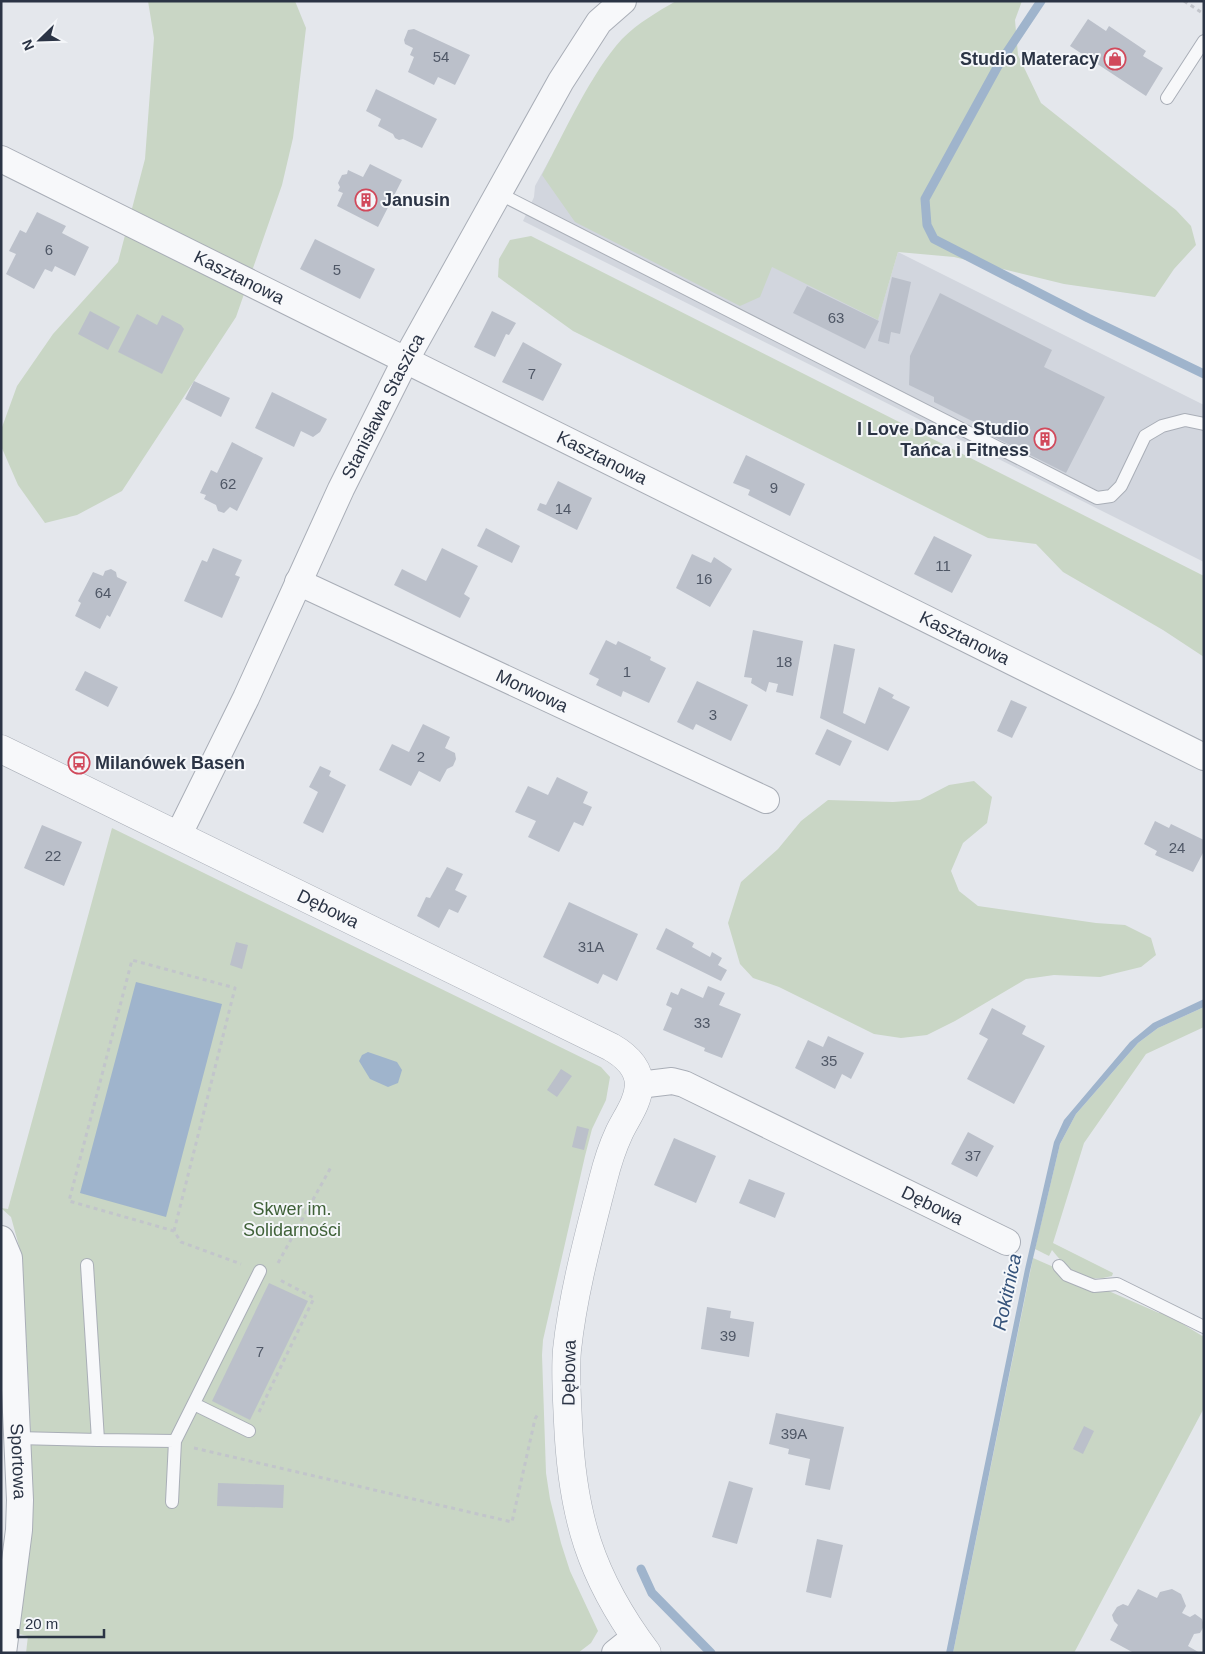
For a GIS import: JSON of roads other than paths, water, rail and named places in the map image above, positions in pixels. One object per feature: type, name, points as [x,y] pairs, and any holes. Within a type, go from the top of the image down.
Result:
[{"type":"street","name":"Stanisława Staszica","points":[[179,834],[246,698],[341,489],[406,361],[561,81],[599,22],[623,1]]},
{"type":"street","name":"Kasztanowa","points":[[1,159],[1204,757]]},
{"type":"street","name":"Morwowa","points":[[298,582],[766,800]]},
{"type":"street","name":"Dębowa","points":[[1,749],[179,834],[612,1047],[628,1059],[636,1072],[639,1085],[633,1108],[619,1133],[608,1162],[594,1216],[572,1316],[567,1351],[567,1386],[569,1452],[578,1516],[596,1570],[632,1648]]},
{"type":"street","name":"Dębowa","points":[[639,1085],[672,1081],[684,1084],[1007,1242]]},
{"type":"street","name":"Sportowa","points":[[1,1240],[9,1258],[8,1362],[17,1438],[14,1530],[3,1653]]},
{"type":"lane","points":[[1167,98],[1204,42]]},
{"type":"lane","points":[[498,193],[1097,498],[1111,496],[1121,486],[1145,436],[1162,426],[1185,420],[1204,424]]},
{"type":"lane","points":[[87,1266],[98,1440]]},
{"type":"lane","points":[[1059,1266],[1068,1274],[1094,1286],[1117,1284],[1204,1326]]},
{"type":"lane","points":[[172,1502],[175,1441],[260,1271]]},
{"type":"lane","points":[[194,1404],[250,1431]]},
{"type":"lane","points":[[17,1438],[175,1441]]},
{"type":"water","points":[[136,982],[222,1004],[166,1217],[80,1193]]},
{"type":"water","points":[[1204,999],[1204,1007],[1158,1028],[1138,1043],[1076,1114],[1060,1144],[1030,1271],[953,1653],[946,1653],[1025,1269],[1054,1142],[1064,1120],[1130,1042],[1153,1023]]},
{"type":"water","points":[[368,1052],[397,1062],[402,1070],[398,1083],[388,1087],[370,1079],[359,1061],[362,1055]]},
{"type":"waterway","points":[[1041,1],[999,64],[925,199],[927,225],[934,239],[1088,318],[1204,374]]},
{"type":"waterway","points":[[641,1569],[652,1593],[711,1653]]},
{"type":"place","name":"Studio Materacy","points":[[1115,59]]},
{"type":"place","name":"Janusin","points":[[366,200]]},
{"type":"place","name":"I Love Dance Studio Tańca i Fitness","points":[[1045,439]]},
{"type":"place","name":"Milanówek Basen","points":[[79,763]]},
{"type":"park label","name":"Skwer im. Solidarności","points":[[292,1219]]},
{"type":"water label","name":"Rokitnica","points":[[1007,1292]]}]
